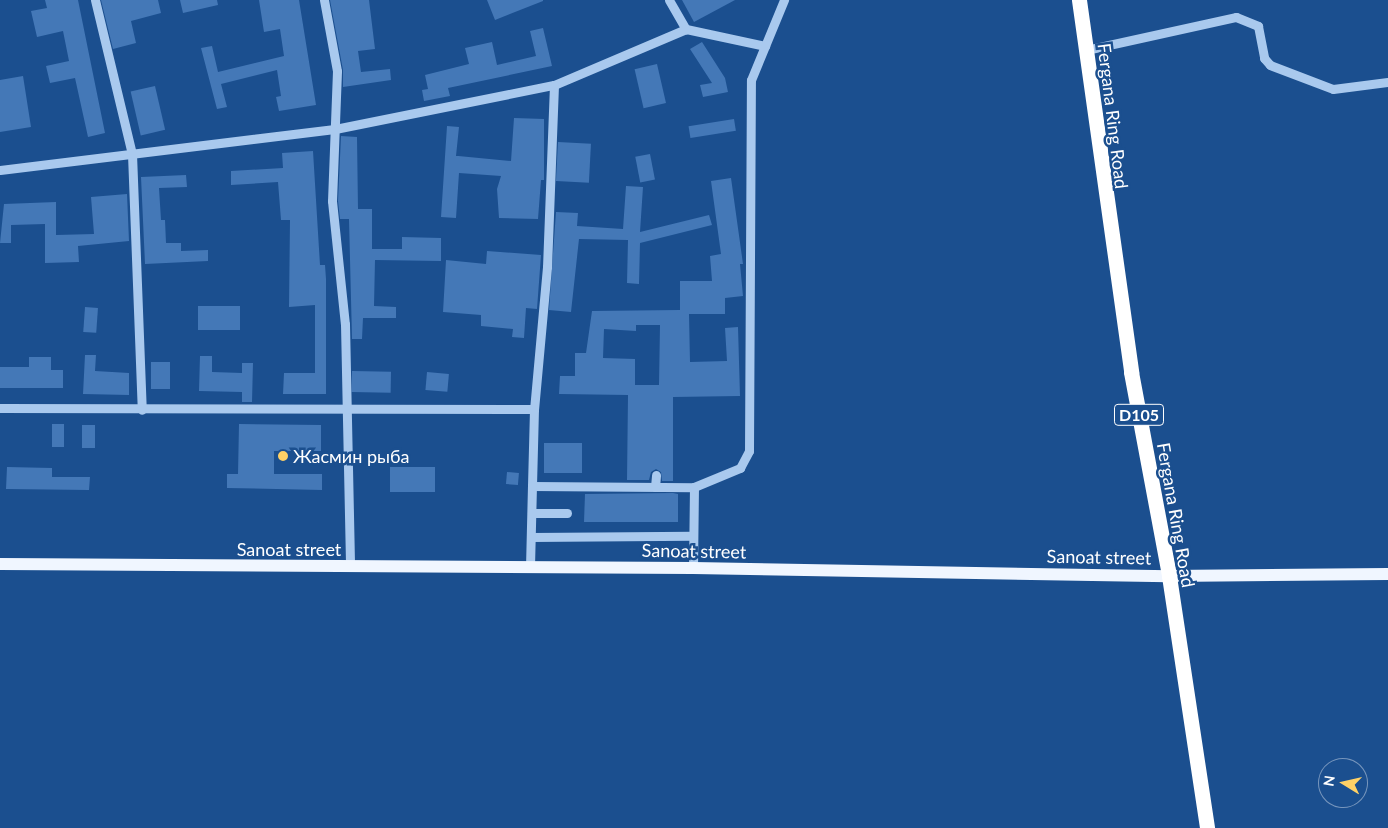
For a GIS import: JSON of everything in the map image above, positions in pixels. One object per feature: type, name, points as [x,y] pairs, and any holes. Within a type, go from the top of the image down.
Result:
[{"type":"highway","name":"Fergana Ring Road","points":[[1079,0],[1130,362],[1169,576],[1207,828]]},
{"type":"main road","name":"Sanoat street","points":[[0,564],[693,568],[1169,576],[1388,574]]},
{"type":"street","points":[[95,0],[132,154],[142,410]]},
{"type":"street","points":[[324,0],[337,71],[332,201],[345,324],[350,566]]},
{"type":"street","points":[[669,0],[686,29]]},
{"type":"street","points":[[532,486],[694,487],[740,468],[748,451],[751,80],[784,0]]},
{"type":"street","points":[[1086,50],[1236,17],[1258,26],[1264,58],[1270,64],[1332,89],[1388,82]]},
{"type":"street","points":[[0,170],[335,129],[554,85],[686,29],[765,46]]},
{"type":"street","points":[[530,567],[534,409],[547,267],[554,85]]},
{"type":"street","points":[[0,408],[142,410],[347,406],[534,409]]},
{"type":"street","points":[[655,487],[656,475]]},
{"type":"street","points":[[693,568],[694,487]]},
{"type":"street","points":[[532,514],[567,513]]},
{"type":"street","points":[[531,538],[693,536]]},
{"type":"building","points":[[45,0],[78,0],[105,133],[88,137],[75,78],[50,83],[46,66],[69,61],[63,31],[37,37],[31,11],[47,8]]},
{"type":"building","points":[[101,0],[158,0],[161,13],[131,21],[136,43],[113,49]]},
{"type":"building","points":[[180,0],[217,0],[218,5],[183,13]]},
{"type":"building","points":[[259,0],[299,0],[316,105],[279,111],[276,97],[281,96],[277,70],[221,84],[227,107],[217,109],[201,48],[212,46],[218,72],[284,56],[280,29],[264,32]]},
{"type":"building","points":[[330,0],[369,0],[375,49],[358,51],[361,72],[390,69],[391,80],[343,87],[343,70]]},
{"type":"building","points":[[487,0],[543,0],[543,1],[495,20]]},
{"type":"building","points":[[682,0],[735,0],[694,22]]},
{"type":"building","points":[[543,28],[552,66],[448,88],[450,96],[424,101],[422,90],[428,89],[425,75],[469,64],[465,48],[492,42],[497,65],[536,56],[530,31]]},
{"type":"building","points":[[702,42],[725,78],[728,92],[703,97],[700,85],[712,83],[690,49]]},
{"type":"building","points":[[657,64],[666,103],[644,108],[635,69]]},
{"type":"building","points":[[23,76],[31,127],[0,132],[0,80]]},
{"type":"building","points":[[155,86],[165,130],[141,135],[131,92]]},
{"type":"building","points":[[514,118],[544,119],[544,180],[541,180],[538,219],[499,218],[497,189],[501,176],[459,173],[456,218],[441,217],[447,126],[459,127],[456,156],[511,161]]},
{"type":"building","points":[[734,119],[736,131],[690,138],[689,126]]},
{"type":"building","points":[[341,136],[357,137],[358,209],[372,209],[372,249],[402,249],[402,237],[441,238],[441,261],[375,260],[374,306],[396,307],[396,318],[363,318],[362,339],[352,339],[349,219],[340,219],[338,201]]},
{"type":"building","points":[[558,142],[591,144],[589,183],[556,181]]},
{"type":"building","points":[[313,151],[320,265],[325,265],[326,279],[326,394],[283,394],[284,373],[315,373],[315,305],[289,307],[290,220],[281,220],[278,182],[231,185],[231,171],[283,168],[282,153]]},
{"type":"building","points":[[650,154],[655,180],[640,182],[635,157]]},
{"type":"building","points":[[186,175],[187,187],[159,188],[161,220],[165,220],[166,243],[181,243],[181,251],[208,250],[208,261],[145,264],[141,177]]},
{"type":"building","points":[[731,178],[743,264],[740,264],[743,296],[725,298],[725,314],[689,314],[690,362],[727,361],[725,328],[738,327],[740,396],[673,397],[673,481],[662,481],[661,472],[656,469],[651,472],[649,480],[627,480],[628,395],[559,394],[560,376],[575,376],[575,353],[586,353],[592,311],[680,310],[680,281],[712,281],[710,256],[721,254],[711,181]],"holes":[[[636,325],[660,325],[659,385],[635,385],[635,359],[603,358],[604,329],[636,331]]]},
{"type":"building","points":[[626,186],[643,187],[640,232],[709,215],[712,225],[640,243],[639,284],[627,283],[628,240],[579,239],[571,312],[549,310],[556,212],[578,213],[577,226],[623,229]]},
{"type":"building","points":[[127,194],[129,241],[78,246],[79,262],[45,263],[45,224],[11,225],[11,243],[0,243],[4,204],[56,202],[56,235],[94,234],[91,197]]},
{"type":"building","points":[[487,251],[541,255],[537,309],[526,308],[524,338],[512,337],[513,329],[481,326],[481,315],[443,312],[446,260],[486,264]]},
{"type":"building","points":[[198,306],[240,306],[240,330],[198,330]]},
{"type":"building","points":[[85,307],[98,308],[96,333],[83,332]]},
{"type":"building","points":[[85,355],[96,355],[95,371],[129,373],[129,395],[83,394]]},
{"type":"building","points":[[200,356],[212,356],[212,372],[242,373],[242,363],[253,363],[252,402],[242,402],[242,392],[199,391]]},
{"type":"building","points":[[29,357],[51,357],[51,370],[63,370],[63,388],[0,388],[0,367],[29,367]]},
{"type":"building","points":[[151,362],[170,362],[170,389],[151,389]]},
{"type":"building","points":[[352,371],[391,372],[391,393],[352,392]]},
{"type":"building","points":[[427,372],[449,374],[447,392],[425,390]]},
{"type":"building","points":[[52,424],[64,424],[64,447],[52,447]]},
{"type":"building","points":[[239,424],[321,425],[321,451],[274,451],[274,474],[322,474],[322,490],[227,488],[227,474],[238,474]]},
{"type":"building","points":[[82,425],[95,425],[95,448],[82,448]]},
{"type":"building","points":[[544,443],[582,443],[582,473],[544,473]]},
{"type":"building","points":[[7,467],[52,468],[52,477],[90,477],[89,490],[6,489]]},
{"type":"building","points":[[390,467],[435,467],[435,492],[390,492]]},
{"type":"building","points":[[507,472],[519,473],[518,485],[506,484]]},
{"type":"building","points":[[585,494],[678,494],[678,522],[584,522]]},
{"type":"place","name":"Жасмин рыба","points":[[283,456]]}]
